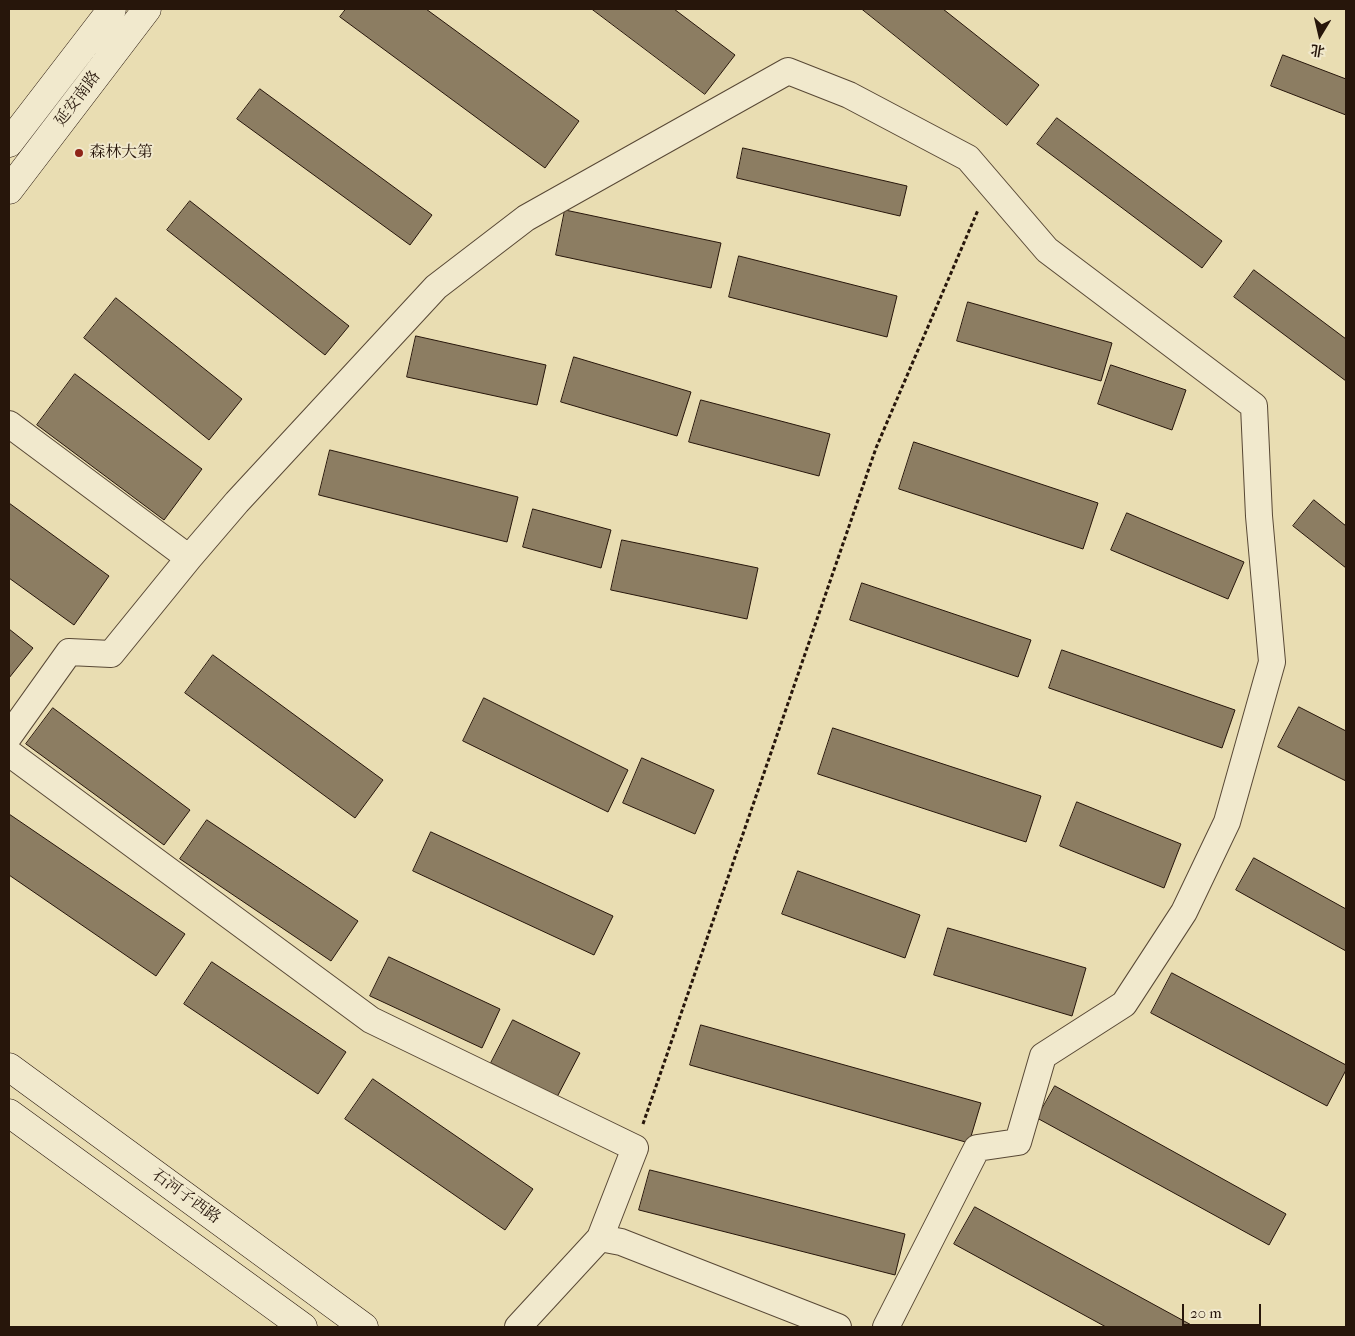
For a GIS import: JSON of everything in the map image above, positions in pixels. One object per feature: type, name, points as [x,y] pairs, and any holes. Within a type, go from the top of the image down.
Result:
[{"type":"main road","name":"延安南路","points":[[9,143],[112,9]]},
{"type":"main road","name":"延安南路","points":[[9,190],[147,9]]},
{"type":"main road","name":"石河子西路","points":[[9,1068],[364,1327]]},
{"type":"main road","points":[[9,1113],[304,1327]]},
{"type":"street","points":[[9,736],[69,652],[112,654],[189,558],[237,502],[436,287],[526,218],[788,71],[849,95],[968,158],[1047,250],[1254,406],[1258,516],[1272,662],[1227,822],[1184,912],[1124,1004],[1043,1056],[1018,1142],[977,1148],[886,1327]]},
{"type":"street","points":[[9,424],[189,558]]},
{"type":"street","points":[[9,753],[371,1020],[635,1148],[600,1238],[518,1327]]},
{"type":"street","points":[[600,1238],[622,1242],[838,1327]]},
{"type":"path","points":[[635,1148],[876,448],[989,183]]},
{"type":"building","points":[[346,9],[426,9],[579,121],[545,168],[340,17]]},
{"type":"building","points":[[592,9],[674,9],[735,55],[705,94]]},
{"type":"building","points":[[862,9],[943,9],[1039,85],[1007,125]]},
{"type":"building","points":[[1283,55],[1346,79],[1346,115],[1271,86]]},
{"type":"building","points":[[260,89],[432,215],[410,245],[237,119]]},
{"type":"building","points":[[1057,118],[1222,241],[1202,268],[1037,144]]},
{"type":"building","points":[[743,148],[907,186],[900,216],[737,178]]},
{"type":"building","points":[[190,201],[349,326],[325,355],[167,230]]},
{"type":"building","points":[[565,210],[721,243],[711,288],[556,255]]},
{"type":"building","points":[[739,256],[897,296],[887,337],[729,297]]},
{"type":"building","points":[[1254,270],[1346,339],[1346,381],[1234,297]]},
{"type":"building","points":[[116,298],[242,399],[209,440],[84,338]]},
{"type":"building","points":[[968,302],[1112,343],[1101,381],[957,341]]},
{"type":"building","points":[[416,336],[546,365],[537,405],[407,377]]},
{"type":"building","points":[[574,357],[691,392],[677,436],[561,402]]},
{"type":"building","points":[[1111,365],[1186,390],[1172,430],[1098,404]]},
{"type":"building","points":[[75,374],[202,469],[164,520],[37,425]]},
{"type":"building","points":[[701,400],[830,434],[819,476],[689,442]]},
{"type":"building","points":[[914,442],[1098,503],[1083,549],[899,489]]},
{"type":"building","points":[[330,450],[518,497],[507,542],[319,495]]},
{"type":"building","points":[[1314,500],[1346,526],[1346,568],[1293,526]]},
{"type":"building","points":[[9,503],[109,576],[74,625],[9,578]]},
{"type":"building","points":[[533,509],[611,530],[601,568],[523,547]]},
{"type":"building","points":[[1127,513],[1244,562],[1228,599],[1111,550]]},
{"type":"building","points":[[622,540],[758,568],[747,619],[611,590]]},
{"type":"building","points":[[862,583],[1031,640],[1018,677],[850,620]]},
{"type":"building","points":[[9,629],[33,648],[9,678]]},
{"type":"building","points":[[1062,650],[1235,710],[1222,748],[1049,688]]},
{"type":"building","points":[[213,655],[383,780],[355,818],[185,693]]},
{"type":"building","points":[[484,698],[628,770],[608,812],[463,741]]},
{"type":"building","points":[[1299,707],[1346,731],[1346,781],[1278,747]]},
{"type":"building","points":[[53,708],[190,810],[164,845],[26,744]]},
{"type":"building","points":[[833,728],[1041,796],[1026,842],[818,774]]},
{"type":"building","points":[[642,758],[714,790],[695,834],[623,803]]},
{"type":"building","points":[[1077,802],[1181,844],[1164,888],[1060,846]]},
{"type":"building","points":[[9,814],[185,934],[156,976],[9,875]]},
{"type":"building","points":[[207,820],[358,921],[331,961],[180,859]]},
{"type":"building","points":[[431,832],[613,916],[594,955],[413,871]]},
{"type":"building","points":[[1254,858],[1346,909],[1346,951],[1236,890]]},
{"type":"building","points":[[798,871],[920,915],[905,958],[782,914]]},
{"type":"building","points":[[948,928],[1086,968],[1072,1016],[934,975]]},
{"type":"building","points":[[389,957],[500,1009],[482,1048],[370,996]]},
{"type":"building","points":[[212,962],[346,1052],[318,1094],[184,1004]]},
{"type":"building","points":[[1172,973],[1346,1065],[1346,1070],[1327,1106],[1151,1013]]},
{"type":"building","points":[[513,1020],[580,1053],[557,1097],[491,1063]]},
{"type":"building","points":[[701,1025],[981,1103],[969,1143],[690,1065]]},
{"type":"building","points":[[373,1079],[533,1189],[505,1230],[345,1119]]},
{"type":"building","points":[[1055,1086],[1286,1214],[1269,1245],[1037,1118]]},
{"type":"building","points":[[650,1170],[905,1234],[895,1275],[639,1210]]},
{"type":"building","points":[[975,1207],[1195,1327],[1106,1327],[954,1244]]},
{"type":"place","name":"森林大第","points":[[79,153]]}]
